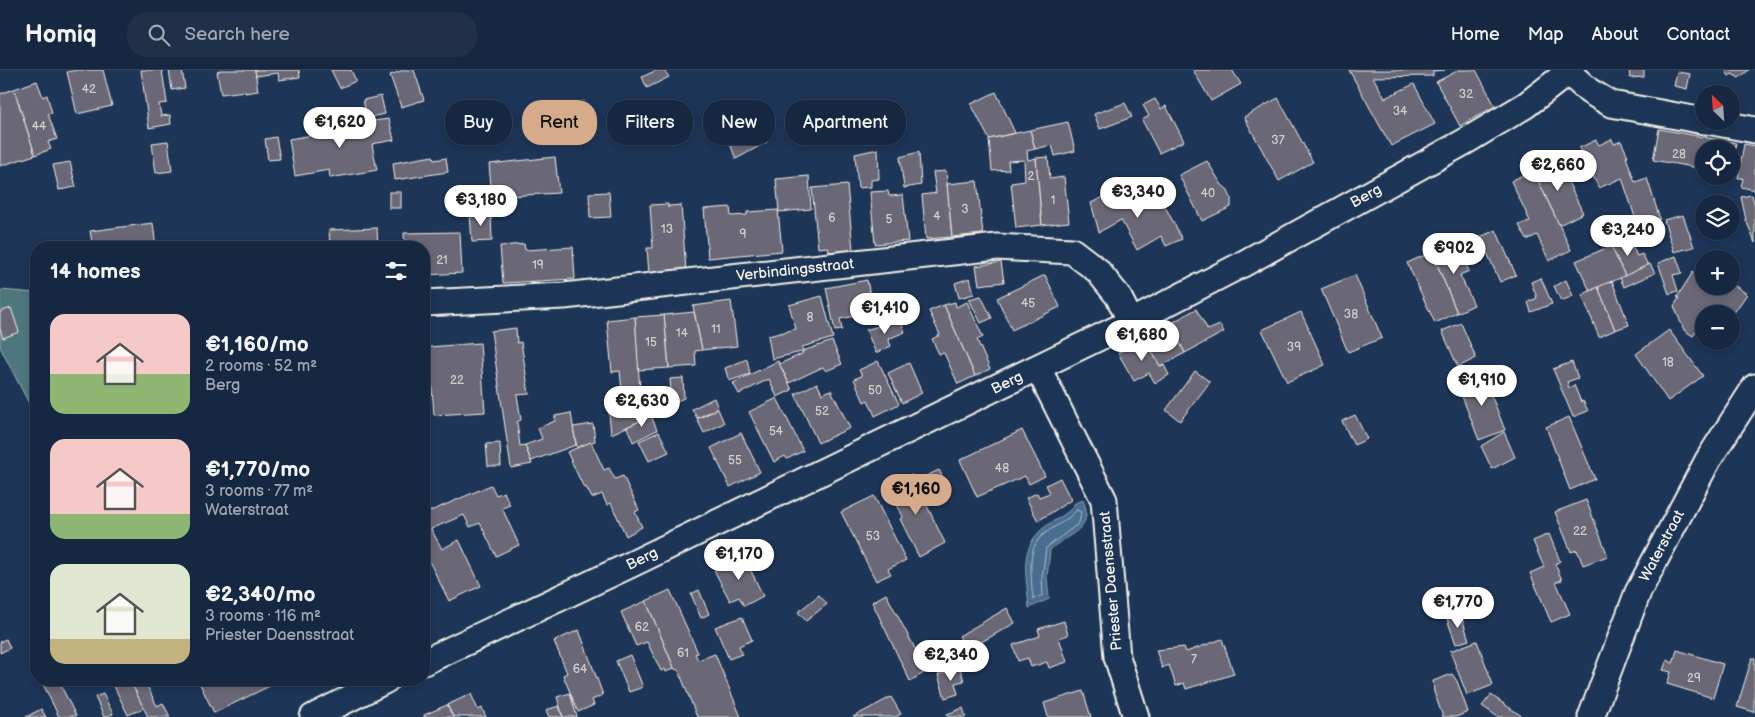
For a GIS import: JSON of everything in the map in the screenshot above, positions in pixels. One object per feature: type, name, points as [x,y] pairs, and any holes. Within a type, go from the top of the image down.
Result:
[{"type":"street","points":[[1570,71],[1589,91],[1611,104],[1695,119]]},
{"type":"street","name":"Berg","points":[[430,659],[1131,322],[1241,265],[1466,141],[1526,105],[1570,71]]},
{"type":"street","points":[[1740,127],[1755,130]]},
{"type":"street","name":"Verbindingsstraat","points":[[430,303],[564,296],[997,247],[1072,251],[1097,270],[1118,296],[1131,322]]},
{"type":"street","name":"Priester Daensstraat","points":[[1038,368],[1104,500],[1117,657],[1136,717]]},
{"type":"street","name":"Waterstraat","points":[[1591,717],[1638,592],[1708,460],[1755,386]]},
{"type":"street","points":[[313,717],[374,686]]},
{"type":"green space","points":[[0,290],[30,292],[30,405],[0,347]]},
{"type":"water","points":[[1083,500],[1086,518],[1082,525],[1050,550],[1047,578],[1049,599],[1029,608],[1026,562],[1032,542],[1049,524],[1067,512],[1075,503]]},
{"type":"building","points":[[103,70],[112,106],[77,114],[67,72]]},
{"type":"building","points":[[141,70],[162,70],[167,103],[159,104],[161,116],[170,115],[171,124],[149,128]]},
{"type":"building","points":[[169,70],[182,70],[185,88],[172,90]]},
{"type":"building","points":[[222,70],[255,70],[258,91],[221,94],[217,72]]},
{"type":"building","points":[[255,70],[299,70],[300,77],[279,80],[278,73],[256,76]]},
{"type":"building","points":[[331,70],[351,70],[356,81],[340,88]]},
{"type":"building","points":[[404,70],[414,70],[424,100],[401,107],[390,75]]},
{"type":"building","points":[[657,70],[664,70],[669,77],[647,88],[642,77]]},
{"type":"building","points":[[1193,70],[1232,70],[1241,84],[1211,101]]},
{"type":"building","points":[[1349,70],[1445,70],[1433,71],[1433,76],[1373,77],[1385,98],[1414,84],[1435,124],[1391,146]]},
{"type":"building","points":[[1459,70],[1476,70],[1495,106],[1460,126],[1436,82]]},
{"type":"building","points":[[1629,70],[1644,70],[1644,77],[1630,78]]},
{"type":"building","points":[[1725,70],[1749,70],[1739,78],[1732,74],[1729,76]]},
{"type":"building","points":[[1677,72],[1690,74],[1687,89],[1674,86]]},
{"type":"building","points":[[37,81],[43,97],[47,95],[52,113],[48,114],[57,139],[48,142],[51,149],[35,155],[14,89]]},
{"type":"building","points":[[14,89],[35,155],[0,166],[0,94]]},
{"type":"building","points":[[996,92],[1015,133],[989,139],[971,104]]},
{"type":"building","points":[[381,96],[385,114],[367,118],[363,100]]},
{"type":"building","points":[[1278,98],[1313,162],[1279,181],[1244,117]]},
{"type":"building","points":[[1155,99],[1161,109],[1166,106],[1184,141],[1159,153],[1142,120],[1149,116],[1143,105]]},
{"type":"building","points":[[1125,103],[1132,117],[1100,129],[1094,114]]},
{"type":"building","points":[[389,119],[394,140],[372,144],[377,170],[330,178],[329,170],[295,176],[289,139],[319,134],[318,128]]},
{"type":"building","points":[[1068,122],[1075,151],[1055,156],[1052,145],[1035,149],[1030,130]]},
{"type":"building","points":[[1659,129],[1720,140],[1695,140],[1695,167],[1653,160]]},
{"type":"building","points":[[1030,130],[1035,149],[1027,151],[1028,160],[1036,158],[1042,225],[1016,228],[1011,183],[1025,181],[1024,160],[1008,161],[1009,170],[992,171],[989,139]]},
{"type":"building","points":[[276,137],[280,159],[268,160],[265,139]]},
{"type":"building","points":[[1612,139],[1614,144],[1621,141],[1628,156],[1626,157],[1635,182],[1647,178],[1660,219],[1638,226],[1622,178],[1599,188],[1579,148],[1596,140],[1599,145]]},
{"type":"building","points":[[168,141],[172,171],[156,173],[152,143]]},
{"type":"building","points":[[1744,144],[1755,146],[1755,190],[1741,187],[1743,178],[1740,178]]},
{"type":"building","points":[[730,145],[762,145],[736,159]]},
{"type":"building","points":[[878,149],[879,179],[871,180],[871,187],[858,188],[855,154]]},
{"type":"building","points":[[919,152],[921,185],[904,188],[900,157]]},
{"type":"building","points":[[433,156],[434,160],[446,158],[448,172],[395,180],[393,163]]},
{"type":"building","points":[[555,157],[559,193],[492,197],[489,164]]},
{"type":"building","points":[[1048,157],[1050,179],[1064,177],[1069,222],[1042,225],[1036,158]]},
{"type":"building","points":[[1557,159],[1583,213],[1559,225],[1533,170]]},
{"type":"building","points":[[1207,161],[1222,185],[1227,189],[1231,198],[1231,207],[1202,221],[1179,175]]},
{"type":"building","points":[[70,162],[76,187],[59,190],[53,165]]},
{"type":"building","points":[[1533,170],[1571,250],[1549,261],[1537,235],[1527,240],[1519,225],[1530,221],[1511,181]]},
{"type":"building","points":[[946,171],[952,237],[926,239],[922,195],[936,193],[933,172]]},
{"type":"building","points":[[809,176],[811,209],[779,212],[776,179]]},
{"type":"building","points":[[977,181],[983,234],[952,237],[947,184]]},
{"type":"building","points":[[847,185],[853,250],[829,252],[828,247],[818,248],[812,188]]},
{"type":"building","points":[[1156,189],[1182,239],[1166,246],[1161,236],[1137,250],[1121,220],[1099,232],[1091,203],[1112,193],[1119,207]]},
{"type":"building","points":[[888,191],[889,196],[903,195],[908,241],[875,244],[870,192]]},
{"type":"building","points":[[389,192],[401,192],[401,208],[389,208]]},
{"type":"building","points":[[609,192],[611,217],[590,218],[589,193]]},
{"type":"building","points":[[1752,195],[1755,206],[1755,243],[1746,220],[1741,197]]},
{"type":"building","points":[[668,204],[668,208],[669,206],[681,205],[686,271],[649,274],[647,248],[653,248],[650,205]]},
{"type":"building","points":[[730,207],[731,216],[747,215],[747,212],[778,210],[782,251],[708,258],[704,209]]},
{"type":"building","points":[[491,213],[492,241],[472,242],[470,214]]},
{"type":"building","points":[[1683,215],[1694,247],[1674,252],[1664,220]]},
{"type":"building","points":[[153,223],[155,241],[92,241],[90,231]]},
{"type":"building","points":[[377,228],[378,241],[330,241],[329,230]]},
{"type":"building","points":[[1496,230],[1516,275],[1500,282],[1480,237]]},
{"type":"building","points":[[460,232],[462,273],[430,275],[430,241],[405,241],[404,233]]},
{"type":"building","points":[[1628,237],[1637,256],[1642,254],[1648,265],[1625,276],[1610,245]]},
{"type":"building","points":[[1455,241],[1469,271],[1460,275],[1474,305],[1457,313],[1432,252]]},
{"type":"building","points":[[524,244],[525,250],[573,247],[575,279],[503,283],[500,246]]},
{"type":"building","points":[[1611,246],[1625,276],[1590,291],[1576,261]]},
{"type":"building","points":[[1432,252],[1457,313],[1435,323],[1407,263]]},
{"type":"building","points":[[1676,256],[1682,273],[1673,275],[1678,291],[1669,294],[1658,263]]},
{"type":"building","points":[[1001,262],[1004,282],[979,285],[976,266]]},
{"type":"building","points":[[1650,264],[1655,273],[1624,287],[1620,278]]},
{"type":"building","points":[[1693,272],[1695,273],[1695,295],[1740,295],[1740,289],[1747,294],[1739,305],[1695,305],[1695,333],[1693,336],[1684,330],[1674,306],[1679,298],[1677,297]]},
{"type":"building","points":[[1045,275],[1060,307],[1012,330],[997,298]]},
{"type":"building","points":[[1355,275],[1382,338],[1348,352],[1321,289]]},
{"type":"building","points":[[970,278],[974,294],[959,298],[955,283]]},
{"type":"building","points":[[1541,278],[1552,304],[1531,312],[1528,302],[1537,298],[1531,282]]},
{"type":"building","points":[[867,280],[873,312],[840,319],[842,330],[835,331],[826,288]]},
{"type":"building","points":[[1566,280],[1573,296],[1561,301],[1554,286]]},
{"type":"building","points":[[1612,281],[1629,325],[1615,330],[1598,287]]},
{"type":"building","points":[[1598,287],[1615,330],[1599,337],[1582,295]]},
{"type":"building","points":[[822,296],[833,338],[802,347],[803,351],[801,352],[772,359],[768,336],[796,329],[789,305]]},
{"type":"building","points":[[981,296],[992,318],[981,323],[969,299]]},
{"type":"building","points":[[731,301],[737,346],[702,350],[693,306]]},
{"type":"building","points":[[955,302],[956,307],[967,302],[983,337],[977,340],[990,369],[975,376],[944,305]]},
{"type":"building","points":[[944,305],[975,376],[958,384],[944,353],[939,354],[932,339],[940,335],[929,311]]},
{"type":"building","points":[[11,308],[19,332],[3,338],[0,329],[0,312]]},
{"type":"building","points":[[1196,309],[1208,330],[1220,325],[1224,332],[1185,353],[1170,324]]},
{"type":"building","points":[[694,312],[702,350],[695,351],[696,366],[669,368],[664,315]]},
{"type":"building","points":[[1301,312],[1325,365],[1287,382],[1262,330]]},
{"type":"building","points":[[664,315],[669,368],[638,370],[635,317]]},
{"type":"building","points":[[635,317],[642,420],[611,434],[608,403],[623,401],[620,371],[612,372],[607,320]]},
{"type":"building","points":[[900,319],[905,332],[888,339],[891,346],[876,353],[866,330]]},
{"type":"building","points":[[1461,323],[1476,358],[1458,367],[1442,331]]},
{"type":"building","points":[[1170,324],[1185,353],[1160,366],[1144,338]]},
{"type":"building","points":[[516,328],[517,343],[521,342],[529,394],[517,395],[521,420],[517,422],[520,446],[525,445],[532,464],[511,468],[491,331]]},
{"type":"building","points":[[1669,330],[1703,376],[1668,401],[1636,354]]},
{"type":"building","points":[[1144,338],[1160,366],[1164,365],[1169,375],[1155,383],[1149,373],[1134,381],[1118,353]]},
{"type":"building","points":[[832,341],[842,364],[826,371],[823,367],[789,383],[779,364],[802,354],[803,351]]},
{"type":"building","points":[[480,343],[485,412],[434,415],[430,347]]},
{"type":"building","points":[[747,359],[750,374],[729,381],[725,368]]},
{"type":"building","points":[[778,361],[792,390],[777,397],[769,379],[739,394],[733,383]]},
{"type":"building","points":[[878,361],[899,404],[875,416],[868,400],[864,402],[854,379],[862,376],[859,370]]},
{"type":"building","points":[[1572,362],[1578,378],[1567,382],[1569,388],[1574,385],[1581,402],[1583,401],[1588,411],[1573,417],[1553,369]]},
{"type":"building","points":[[909,363],[922,393],[902,403],[888,373]]},
{"type":"building","points":[[1195,371],[1210,382],[1180,421],[1166,410]]},
{"type":"building","points":[[1482,372],[1505,430],[1479,440],[1460,391],[1471,387],[1467,377]]},
{"type":"building","points":[[683,378],[684,398],[672,403],[670,379]]},
{"type":"building","points":[[817,383],[822,394],[831,390],[850,428],[818,443],[795,394]]},
{"type":"building","points":[[671,389],[672,404],[642,415],[640,392]]},
{"type":"building","points":[[714,398],[718,408],[697,418],[692,409]]},
{"type":"building","points":[[777,398],[803,451],[787,459],[785,456],[774,462],[749,412]]},
{"type":"building","points":[[718,409],[724,423],[704,433],[697,419]]},
{"type":"building","points":[[571,413],[576,445],[531,461],[525,445],[542,439],[538,428],[555,421],[555,416]]},
{"type":"building","points":[[650,413],[657,430],[633,442],[627,427],[642,420],[642,415]]},
{"type":"building","points":[[1355,415],[1367,439],[1354,445],[1342,421]]},
{"type":"building","points":[[1569,417],[1595,479],[1570,490],[1546,427]]},
{"type":"building","points":[[593,424],[595,441],[577,448],[573,427]]},
{"type":"building","points":[[1022,430],[1045,476],[1029,484],[1025,476],[977,497],[960,460]]},
{"type":"building","points":[[659,432],[669,452],[649,461],[639,441]]},
{"type":"building","points":[[1504,432],[1515,457],[1492,469],[1481,446]]},
{"type":"building","points":[[741,433],[760,472],[730,487],[711,448]]},
{"type":"building","points":[[591,442],[604,470],[609,468],[615,479],[623,476],[639,510],[635,512],[642,527],[626,536],[611,503],[607,505],[602,494],[592,498],[586,487],[584,488],[567,452]]},
{"type":"building","points":[[500,443],[501,466],[488,466],[486,444]]},
{"type":"building","points":[[939,470],[950,491],[933,500],[922,478]]},
{"type":"building","points":[[912,475],[945,543],[919,557],[900,519],[903,517],[888,486]]},
{"type":"building","points":[[1060,478],[1071,500],[1038,521],[1026,498],[1037,493],[1039,497],[1050,493],[1046,485]]},
{"type":"building","points":[[491,485],[496,495],[504,492],[510,505],[502,508],[519,545],[496,556],[480,523],[470,527],[464,515],[431,529],[442,549],[459,540],[481,586],[449,601],[430,563],[430,511]]},
{"type":"building","points":[[874,496],[906,560],[888,569],[891,574],[876,581],[841,512]]},
{"type":"building","points":[[1586,500],[1608,556],[1583,565],[1577,550],[1571,552],[1555,512]]},
{"type":"building","points":[[1549,534],[1560,561],[1555,564],[1562,580],[1556,582],[1570,614],[1551,622],[1530,573],[1544,567],[1533,541]]},
{"type":"building","points":[[744,556],[763,596],[744,606],[739,597],[730,601],[714,570]]},
{"type":"building","points":[[670,590],[698,653],[695,654],[698,660],[715,654],[741,717],[697,717],[678,669],[674,668],[646,601]]},
{"type":"building","points":[[699,590],[709,614],[701,618],[691,594]]},
{"type":"building","points":[[886,594],[927,671],[910,681],[872,602]]},
{"type":"building","points":[[819,595],[827,604],[806,621],[798,612]]},
{"type":"building","points":[[646,601],[674,668],[666,672],[665,669],[661,671],[647,642],[636,646],[621,612]]},
{"type":"building","points":[[1007,608],[1015,623],[967,650],[959,636]]},
{"type":"building","points":[[1461,615],[1469,640],[1456,644],[1447,619]]},
{"type":"building","points":[[742,617],[752,640],[739,646],[742,654],[729,659],[715,627]]},
{"type":"building","points":[[1064,621],[1068,635],[1059,638],[1067,662],[1049,668],[1047,662],[1031,667],[1028,658],[1018,661],[1013,645],[1040,636],[1038,629]]},
{"type":"building","points":[[579,630],[603,695],[592,700],[594,705],[578,712],[563,675],[567,673],[554,641]]},
{"type":"building","points":[[6,639],[10,648],[0,653],[0,642]]},
{"type":"building","points":[[1222,639],[1234,674],[1186,689],[1184,683],[1176,686],[1169,665],[1162,668],[1156,650],[1184,647],[1186,652]]},
{"type":"building","points":[[1477,641],[1493,685],[1467,695],[1450,651]]},
{"type":"building","points":[[1677,650],[1723,664],[1713,698],[1667,684],[1671,672],[1663,670],[1667,660],[1673,663]]},
{"type":"building","points":[[630,655],[643,687],[629,692],[616,661]]},
{"type":"building","points":[[1752,658],[1755,658],[1754,712],[1737,707]]},
{"type":"building","points":[[960,668],[964,681],[955,683],[958,694],[945,698],[938,675]]},
{"type":"building","points":[[1452,674],[1457,681],[1468,712],[1456,717],[1443,717],[1434,692],[1433,681]]},
{"type":"building","points":[[44,686],[61,686],[76,716],[59,717]]},
{"type":"building","points":[[114,686],[133,686],[144,708],[128,715]]},
{"type":"building","points":[[133,686],[147,686],[157,706],[163,703],[170,717],[148,717]]},
{"type":"building","points":[[201,686],[270,686],[214,713]]},
{"type":"building","points":[[1083,691],[1091,717],[1048,717],[1044,703]]},
{"type":"building","points":[[570,693],[577,717],[563,717],[557,697]]},
{"type":"building","points":[[103,694],[113,714],[106,717],[104,717],[95,697]]},
{"type":"building","points":[[471,694],[478,710],[482,708],[486,717],[453,717],[447,705]]},
{"type":"building","points":[[1491,695],[1523,717],[1498,717],[1482,706]]},
{"type":"building","points":[[891,697],[901,714],[895,717],[853,717]]},
{"type":"building","points":[[447,705],[453,717],[424,717],[424,715]]},
{"type":"building","points":[[559,706],[563,717],[549,717],[546,710]]},
{"type":"building","points":[[963,708],[966,717],[948,717],[947,714]]},
{"type":"building","points":[[41,709],[46,717],[26,717]]}]
